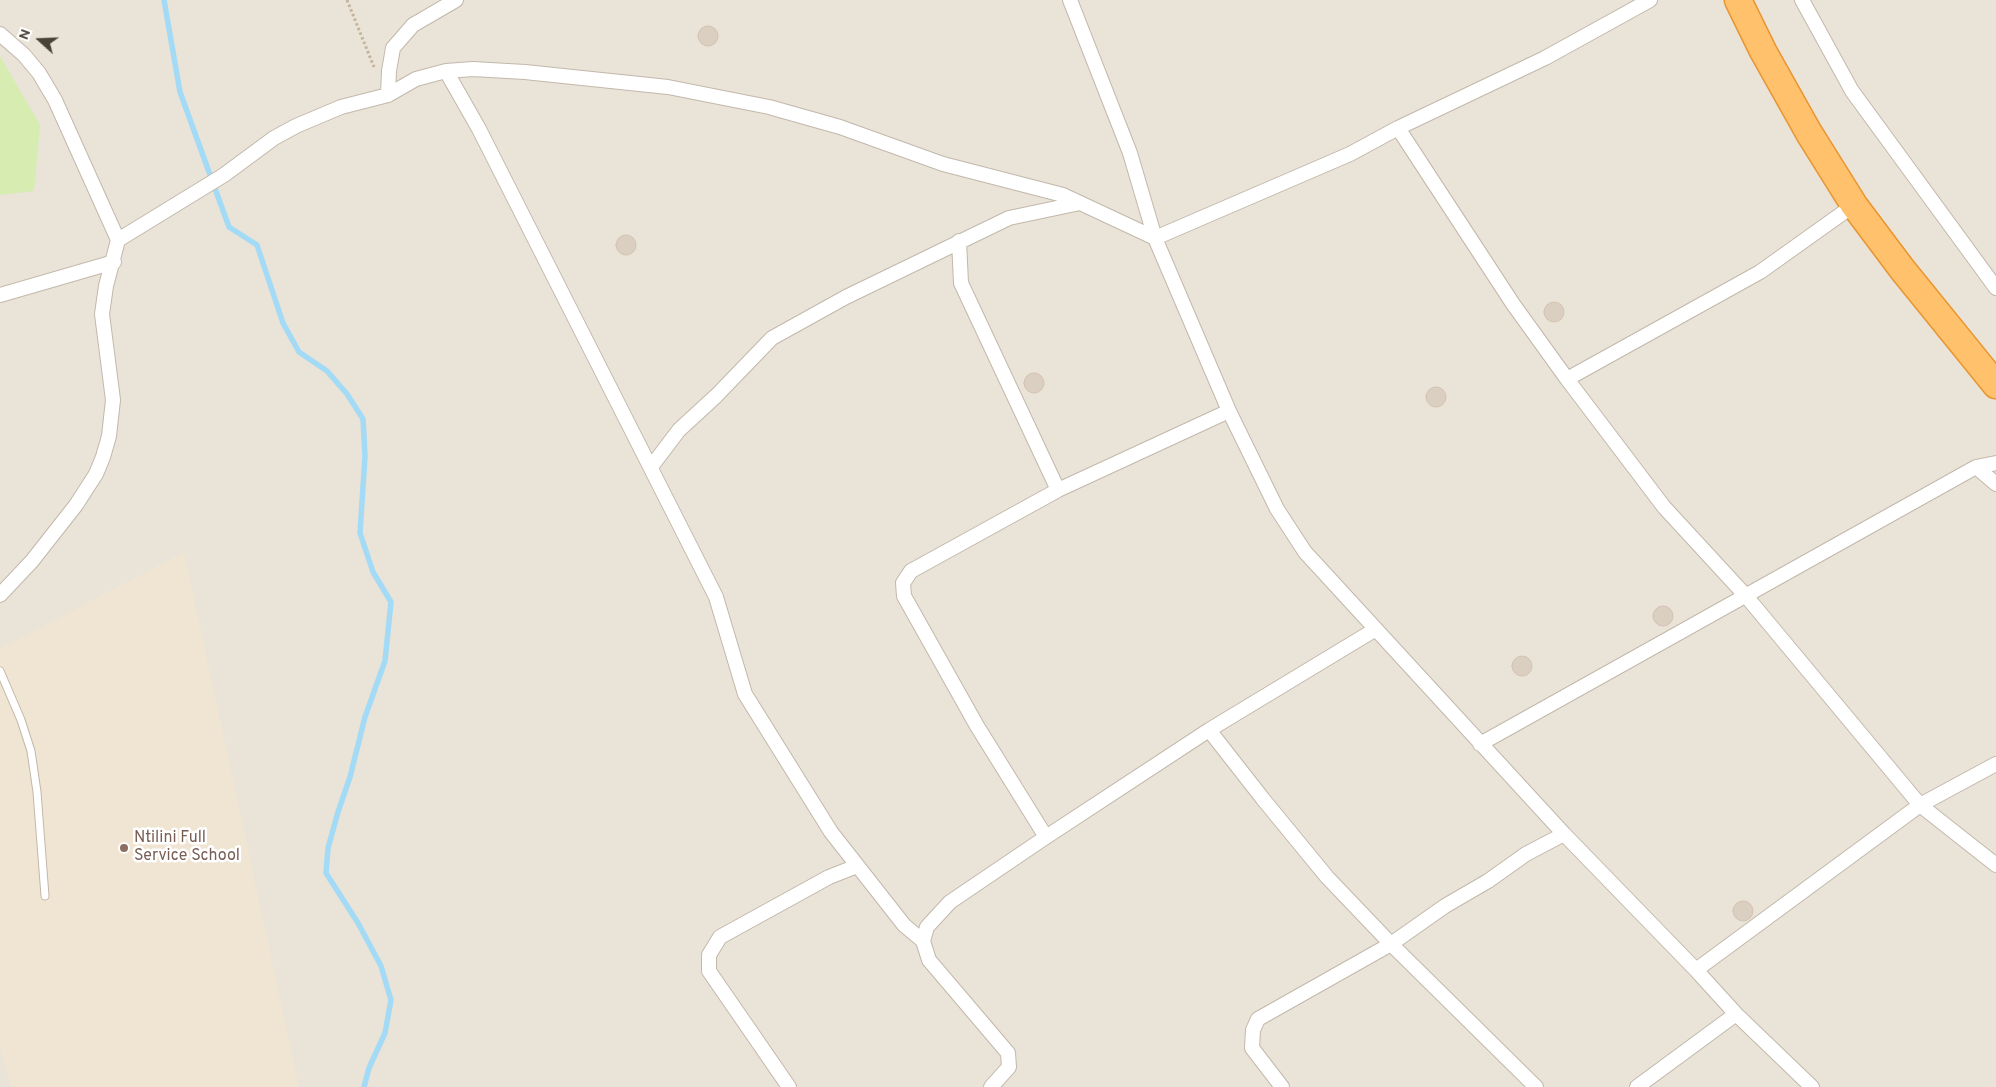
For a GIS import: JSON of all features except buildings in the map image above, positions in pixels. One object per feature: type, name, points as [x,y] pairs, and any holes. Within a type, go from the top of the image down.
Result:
[{"type":"highway","points":[[1738,0],[1809,133],[1854,205],[1902,269],[1994,378]]},
{"type":"street","points":[[388,95],[389,71],[393,48],[412,25],[456,0]]},
{"type":"street","points":[[1070,0],[1130,153],[1155,238],[1229,412],[1276,509],[1305,552],[1564,834],[1736,1014],[1812,1087]]},
{"type":"street","points":[[118,240],[224,175],[274,138],[296,126],[341,107],[388,95],[416,79],[446,71],[473,69],[668,87],[760,105],[840,127],[943,164],[1063,195],[1155,238],[1350,154],[1398,128],[1545,58],[1650,0]]},
{"type":"street","points":[[1802,0],[1852,91],[1996,288]]},
{"type":"street","points":[[0,34],[24,55],[39,73],[55,100],[118,240],[114,262],[106,286],[102,314],[113,400],[109,436],[103,457],[96,474],[76,505],[32,561],[0,595]]},
{"type":"street","points":[[446,71],[480,129],[716,597],[745,694],[831,832],[904,925],[923,941],[929,960],[1008,1053],[1009,1067],[991,1087]]},
{"type":"street","points":[[1398,128],[1491,272],[1567,379],[1664,508],[1746,596],[1920,805],[1996,865]]},
{"type":"street","points":[[651,467],[679,430],[716,396],[772,338],[846,297],[1009,218],[1080,203]]},
{"type":"street","points":[[1567,379],[1760,272],[1854,205]]},
{"type":"street","points":[[959,241],[961,283],[1029,432],[1058,490]]},
{"type":"street","points":[[0,296],[114,262]]},
{"type":"street","points":[[1046,837],[977,726],[904,596],[903,583],[911,570],[1058,490],[1229,412]]},
{"type":"street","points":[[1480,744],[1976,467],[1996,463]]},
{"type":"street","points":[[1976,467],[1996,484]]},
{"type":"street","points":[[923,941],[927,927],[950,902],[1210,730],[1376,629]]},
{"type":"street","points":[[1210,730],[1327,878],[1536,1087]]},
{"type":"street","points":[[1696,970],[1920,805],[1996,764]]},
{"type":"street","points":[[1282,1087],[1252,1048],[1253,1030],[1258,1019],[1391,944],[1445,906],[1488,881],[1526,854],[1564,834]]},
{"type":"street","points":[[789,1087],[709,971],[709,956],[720,938],[829,877],[857,866]]},
{"type":"street","points":[[1637,1087],[1736,1014]]},
{"type":"lane","points":[[0,671],[21,720],[31,752],[37,792],[45,896]]},
{"type":"path","points":[[347,0],[372,64],[388,95]]},
{"type":"shaded area","points":[[0,0],[1996,0],[1996,1087],[0,1087]]},
{"type":"shaded area","name":"Ntilini Full Service School","points":[[184,552],[299,1087],[11,1087],[0,1047],[0,649]]},
{"type":"green space","points":[[0,56],[40,125],[34,191],[0,195]]},
{"type":"waterway","points":[[164,0],[180,92],[229,227],[257,245],[283,323],[299,352],[327,371],[347,394],[363,419],[365,456],[360,533],[373,572],[391,602],[385,661],[365,717],[350,777],[338,812],[328,848],[326,873],[358,923],[381,966],[391,1000],[385,1033],[369,1068],[364,1087]]},
{"type":"place","name":"Ntilini Full Service School","points":[[124,848]]}]
